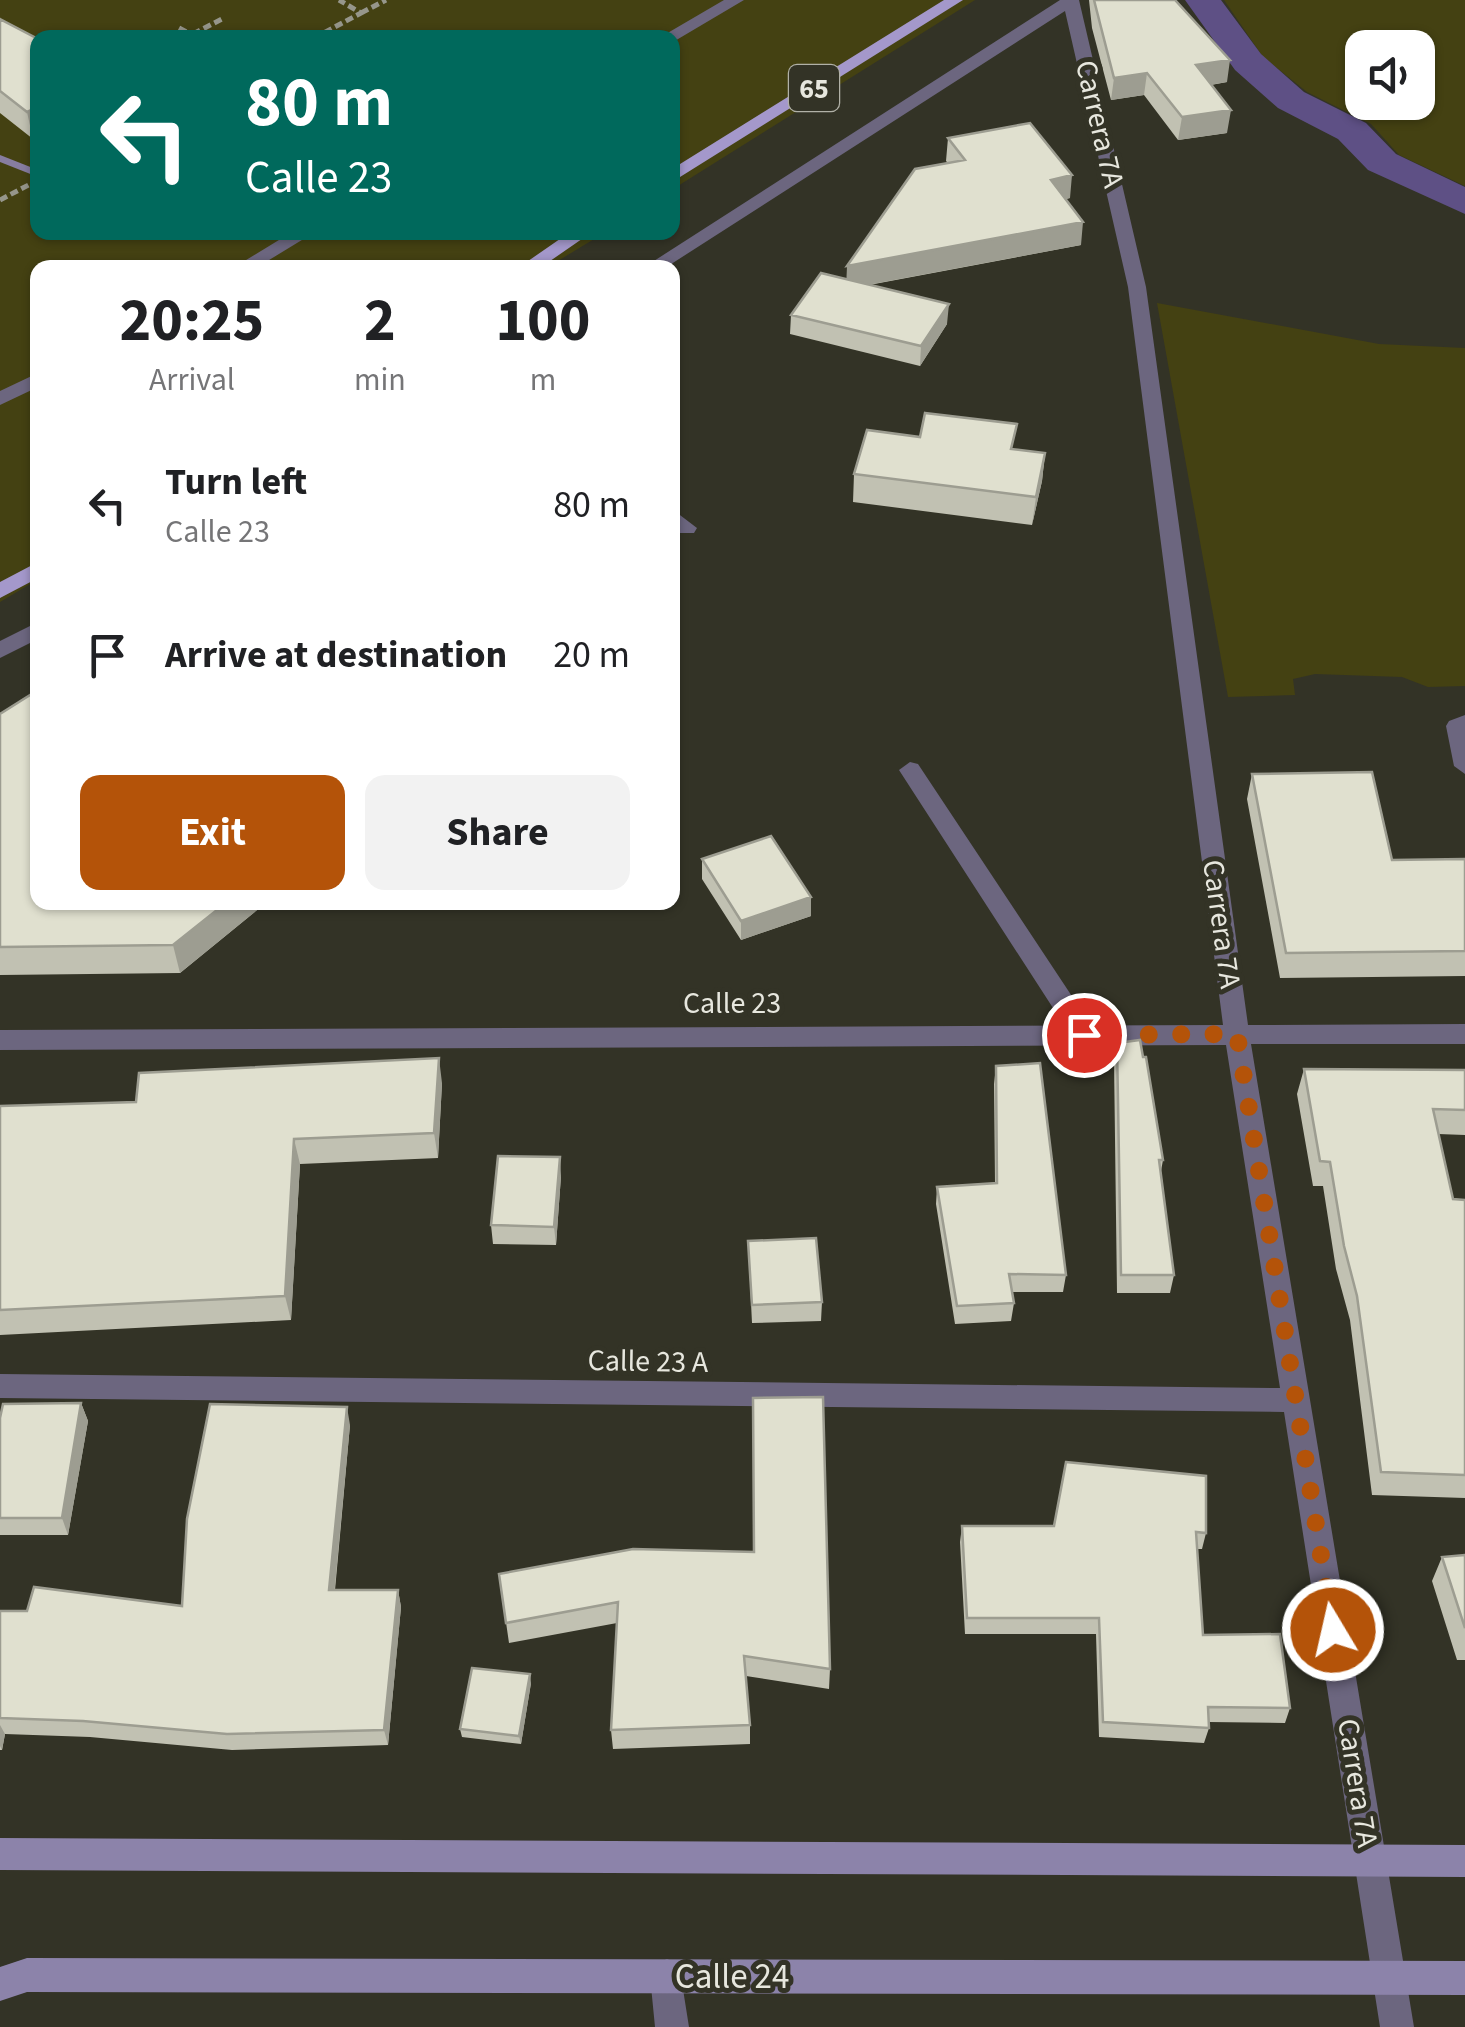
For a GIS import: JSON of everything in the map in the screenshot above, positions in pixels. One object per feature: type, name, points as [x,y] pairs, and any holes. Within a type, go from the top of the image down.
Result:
[{"type":"main road","name":"65","points":[[680,171],[955,0]]},
{"type":"main road","points":[[539,260],[571,240]]},
{"type":"main road","points":[[0,591],[30,574]]},
{"type":"street","points":[[680,31],[736,0]]},
{"type":"street","points":[[665,260],[1071,0]]},
{"type":"street","name":"Carrera 7A","points":[[1071,0],[1137,287],[1237,1034],[1396,2027]]},
{"type":"street","points":[[256,260],[292,240]]},
{"type":"street","points":[[0,399],[30,383]]},
{"type":"street","points":[[0,651],[30,634]]},
{"type":"street","points":[[1465,723],[1457,726],[1465,766]]},
{"type":"street","points":[[910,770],[1084,1035]]},
{"type":"street","name":"Calle 23","points":[[0,1040],[1465,1034]]},
{"type":"street","name":"Calle 23 A","points":[[0,1386],[1296,1400]]},
{"type":"street","points":[[0,1854],[1465,1861]]},
{"type":"street","name":"Calle 24","points":[[0,1984],[27,1975],[1465,1978]]},
{"type":"street","points":[[667,1976],[672,2027]]},
{"type":"path","points":[[339,0],[361,13]]},
{"type":"path","points":[[329,30],[386,0]]},
{"type":"path","points":[[205,30],[224,18]]},
{"type":"path","points":[[179,28],[183,30]]},
{"type":"path","points":[[0,200],[30,184]]},
{"type":"shaded area","points":[[0,0],[975,0],[680,185],[680,30],[30,30],[30,240],[592,240],[560,260],[30,260],[30,584],[0,602]]},
{"type":"shaded area","points":[[1224,0],[1465,0],[1465,186],[1399,155],[1363,120],[1435,120],[1435,30],[1345,30],[1345,111],[1307,92],[1263,57]]},
{"type":"shaded area","points":[[1157,303],[1379,344],[1465,348],[1465,686],[1428,687],[1402,677],[1315,674],[1293,679],[1295,695],[1228,697]]},
{"type":"building","points":[[1094,0],[1175,0],[1230,60],[1196,65],[1231,110],[1182,117],[1147,73],[1114,78]]},
{"type":"building","points":[[0,19],[30,35],[30,111],[0,91]]},
{"type":"building","points":[[1030,123],[1072,175],[1051,180],[1083,222],[847,266],[915,169],[965,160],[948,138]]},
{"type":"building","points":[[821,273],[949,304],[921,346],[791,315]]},
{"type":"building","points":[[925,413],[1017,424],[1011,449],[1045,453],[1036,497],[854,474],[867,430],[920,437]]},
{"type":"building","points":[[30,695],[30,910],[217,910],[173,945],[0,947],[0,714]]},
{"type":"building","points":[[1372,772],[1392,860],[1465,859],[1465,951],[1286,953],[1252,774]]},
{"type":"building","points":[[771,836],[811,897],[741,921],[702,859]]},
{"type":"building","points":[[1140,1040],[1163,1160],[1159,1160],[1174,1275],[1121,1275],[1117,1043]]},
{"type":"building","points":[[439,1058],[434,1133],[294,1139],[285,1296],[0,1310],[0,1106],[136,1102],[139,1073]]},
{"type":"building","points":[[1040,1063],[1066,1275],[1009,1274],[1014,1303],[957,1306],[937,1187],[997,1183],[996,1066]]},
{"type":"building","points":[[1304,1069],[1465,1070],[1465,1110],[1433,1109],[1453,1199],[1465,1200],[1465,1475],[1381,1472],[1357,1296],[1330,1162],[1320,1161]]},
{"type":"building","points":[[498,1156],[560,1157],[554,1227],[491,1225]]},
{"type":"building","points":[[816,1238],[822,1302],[752,1305],[748,1241]]},
{"type":"building","points":[[823,1397],[830,1669],[744,1656],[750,1725],[611,1730],[618,1602],[506,1623],[499,1574],[633,1549],[754,1552],[753,1398]]},
{"type":"building","points":[[81,1403],[62,1518],[0,1518],[3,1404]]},
{"type":"building","points":[[210,1404],[347,1407],[329,1590],[398,1590],[384,1730],[227,1734],[0,1718],[0,1611],[27,1611],[34,1587],[182,1606],[187,1519]]},
{"type":"building","points":[[1066,1462],[1206,1476],[1206,1533],[1196,1532],[1203,1635],[1280,1634],[1290,1708],[1208,1707],[1209,1728],[1103,1722],[1099,1618],[967,1618],[962,1526],[1054,1526]]},
{"type":"building","points":[[1465,1555],[1465,1628],[1442,1557]]},
{"type":"building","points":[[472,1668],[530,1674],[519,1736],[460,1729]]},
{"type":"waterway","points":[[1203,0],[1248,62],[1291,100],[1352,131],[1382,162],[1465,202]]},
{"type":"waterway","points":[[0,158],[30,171]]},
{"type":"route","points":[[1084,1035],[1237,1034],[1333,1630]]}]
